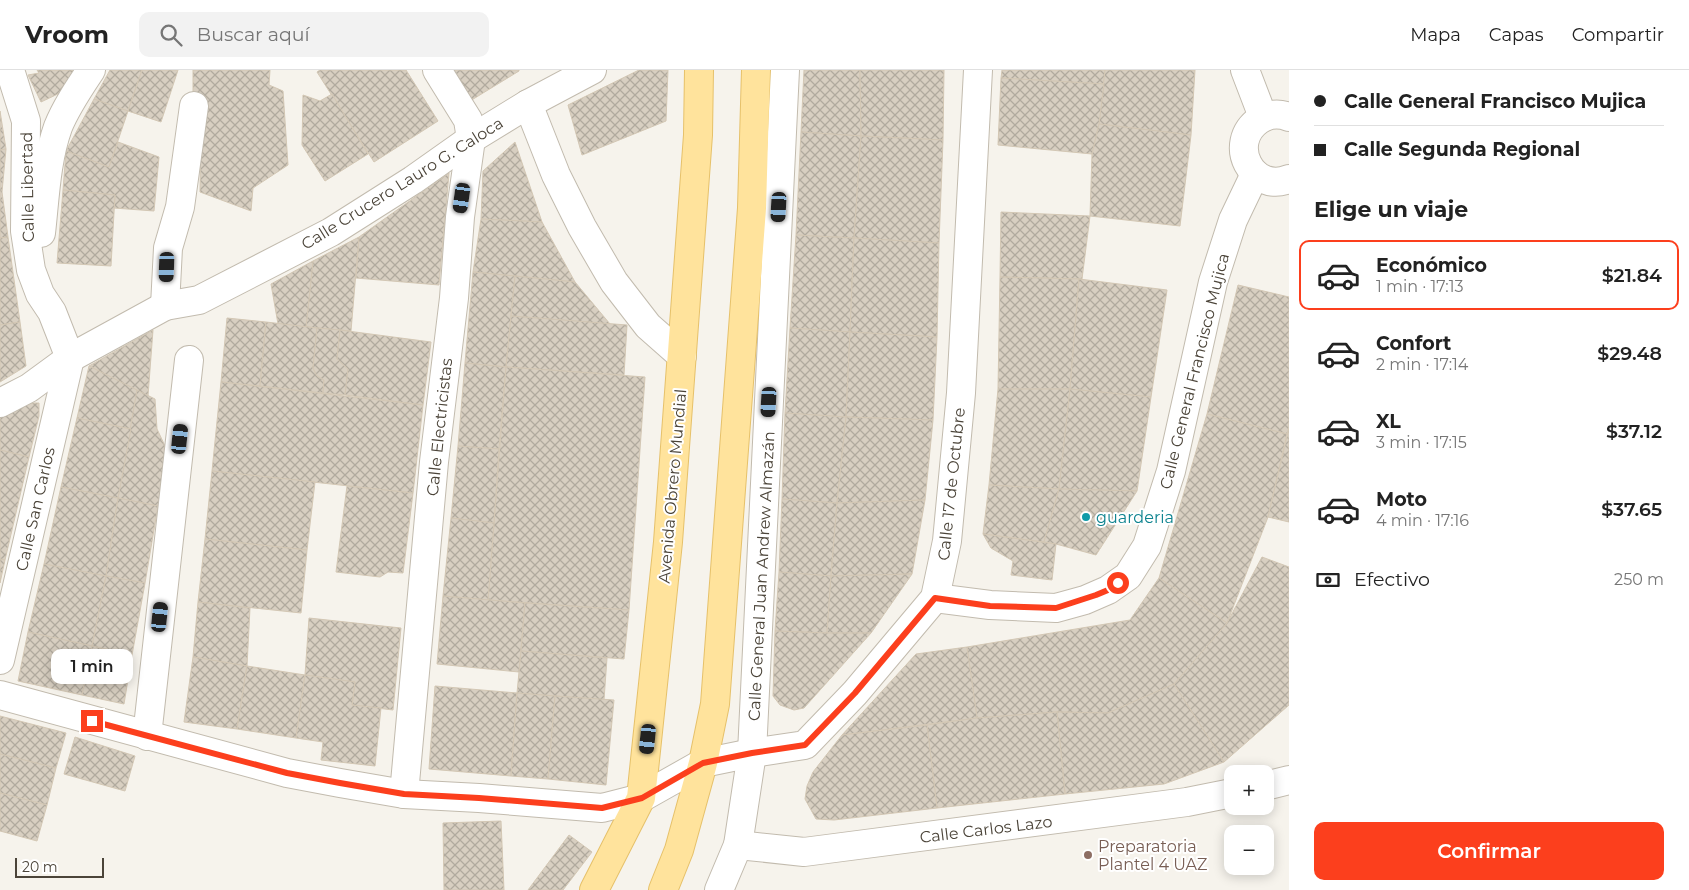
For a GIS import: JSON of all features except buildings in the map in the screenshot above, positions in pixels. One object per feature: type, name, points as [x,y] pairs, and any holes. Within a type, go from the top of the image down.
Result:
[{"type":"main road","name":"Avenida Obrero Mundial","points":[[594,890],[642,798],[668,542],[698,134],[698,70]]},
{"type":"main road","points":[[663,890],[679,850],[703,763],[715,704],[752,208],[756,70]]},
{"type":"street","name":"Calle Libertad","points":[[10,70],[26,121],[26,231],[31,270],[40,294],[52,312],[70,358]]},
{"type":"street","points":[[40,294],[40,238],[48,167],[58,127],[78,88],[91,70]]},
{"type":"street","name":"Calle Electricistas","points":[[404,794],[434,462],[454,298],[460,218],[471,139],[468,120],[437,70]]},
{"type":"street","name":"Calle General Juan Andrew Almazán","points":[[718,890],[738,845],[752,753],[786,70]]},
{"type":"street","name":"Calle 17 de Octubre","points":[[0,696],[287,773],[404,794],[602,808],[642,798],[703,763],[805,745],[855,693],[935,598],[947,541],[961,393],[978,70]]},
{"type":"street","points":[[1245,70],[1282,116],[1253,124],[1247,133],[1244,144],[1244,155],[1248,165],[1255,174],[1264,179],[1274,182],[1289,179]]},
{"type":"street","name":"Calle Crucero Lauro G. Caloca","points":[[0,403],[29,388],[70,358],[166,306],[199,300],[331,232],[413,180],[471,139],[587,71]]},
{"type":"street","points":[[528,104],[556,174],[582,227],[614,282],[648,326],[682,356]]},
{"type":"street","points":[[166,306],[168,248],[180,207],[194,106]]},
{"type":"street","name":"Calle General Francisco Mujica","points":[[935,598],[990,606],[1056,608],[1085,600],[1108,590],[1128,576],[1147,546],[1159,509],[1171,471],[1213,282],[1233,220],[1255,174]]},
{"type":"street","name":"Calle San Carlos","points":[[0,660],[70,358]]},
{"type":"street","points":[[147,736],[189,360]]},
{"type":"street","points":[[1274,784],[1289,780]]},
{"type":"street","name":"Calle Carlos Lazo","points":[[738,845],[804,852],[1187,802],[1224,795]]},
{"type":"place","name":"guarderia","points":[[1086,517]]},
{"type":"place","name":"Preparatoria Plantel 4 UAZ","points":[[1088,855]]},
{"type":"route","points":[[92,721],[287,773],[404,794],[602,808],[642,798],[703,763],[805,745],[855,693],[935,598],[990,606],[1056,608],[1085,600],[1108,590],[1118,583]]}]
